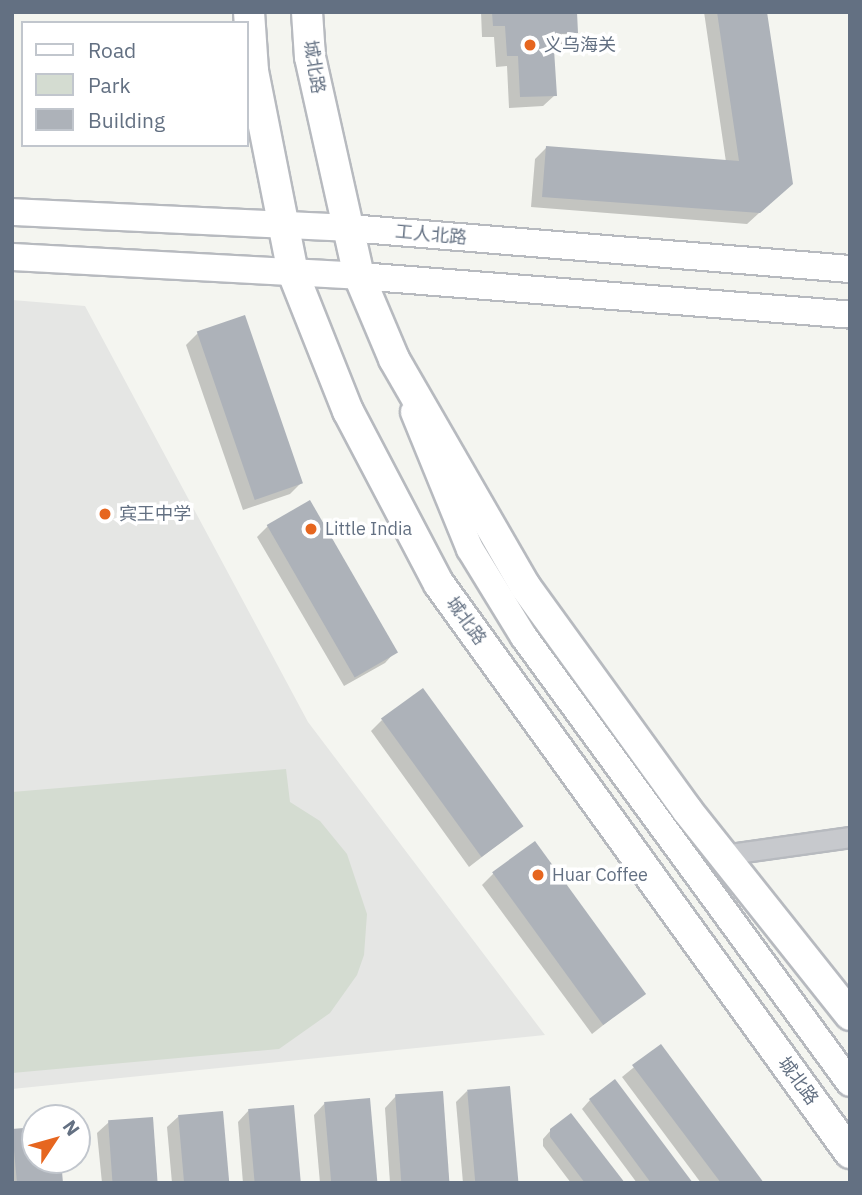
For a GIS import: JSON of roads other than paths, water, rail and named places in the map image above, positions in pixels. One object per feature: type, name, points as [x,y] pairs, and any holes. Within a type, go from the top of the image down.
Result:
[{"type":"main road","name":"城北路","points":[[249,12],[253,71],[293,273],[348,411],[439,584],[850,1153]]},
{"type":"main road","name":"城北路","points":[[307,12],[310,57],[359,276],[394,359],[525,586],[722,855],[850,1015]]},
{"type":"main road","name":"工人北路","points":[[12,212],[282,228],[349,228],[850,269]]},
{"type":"main road","points":[[12,257],[359,276],[850,315]]},
{"type":"main road","points":[[394,359],[470,549],[524,637],[850,1083]]},
{"type":"street","points":[[722,855],[850,837]]},
{"type":"place","name":"义乌海关","points":[[530,45]]},
{"type":"place","name":"宾王中学","points":[[105,514]]},
{"type":"place","name":"Little India","points":[[311,529]]},
{"type":"place","name":"Huar Coffee","points":[[538,875]]}]
